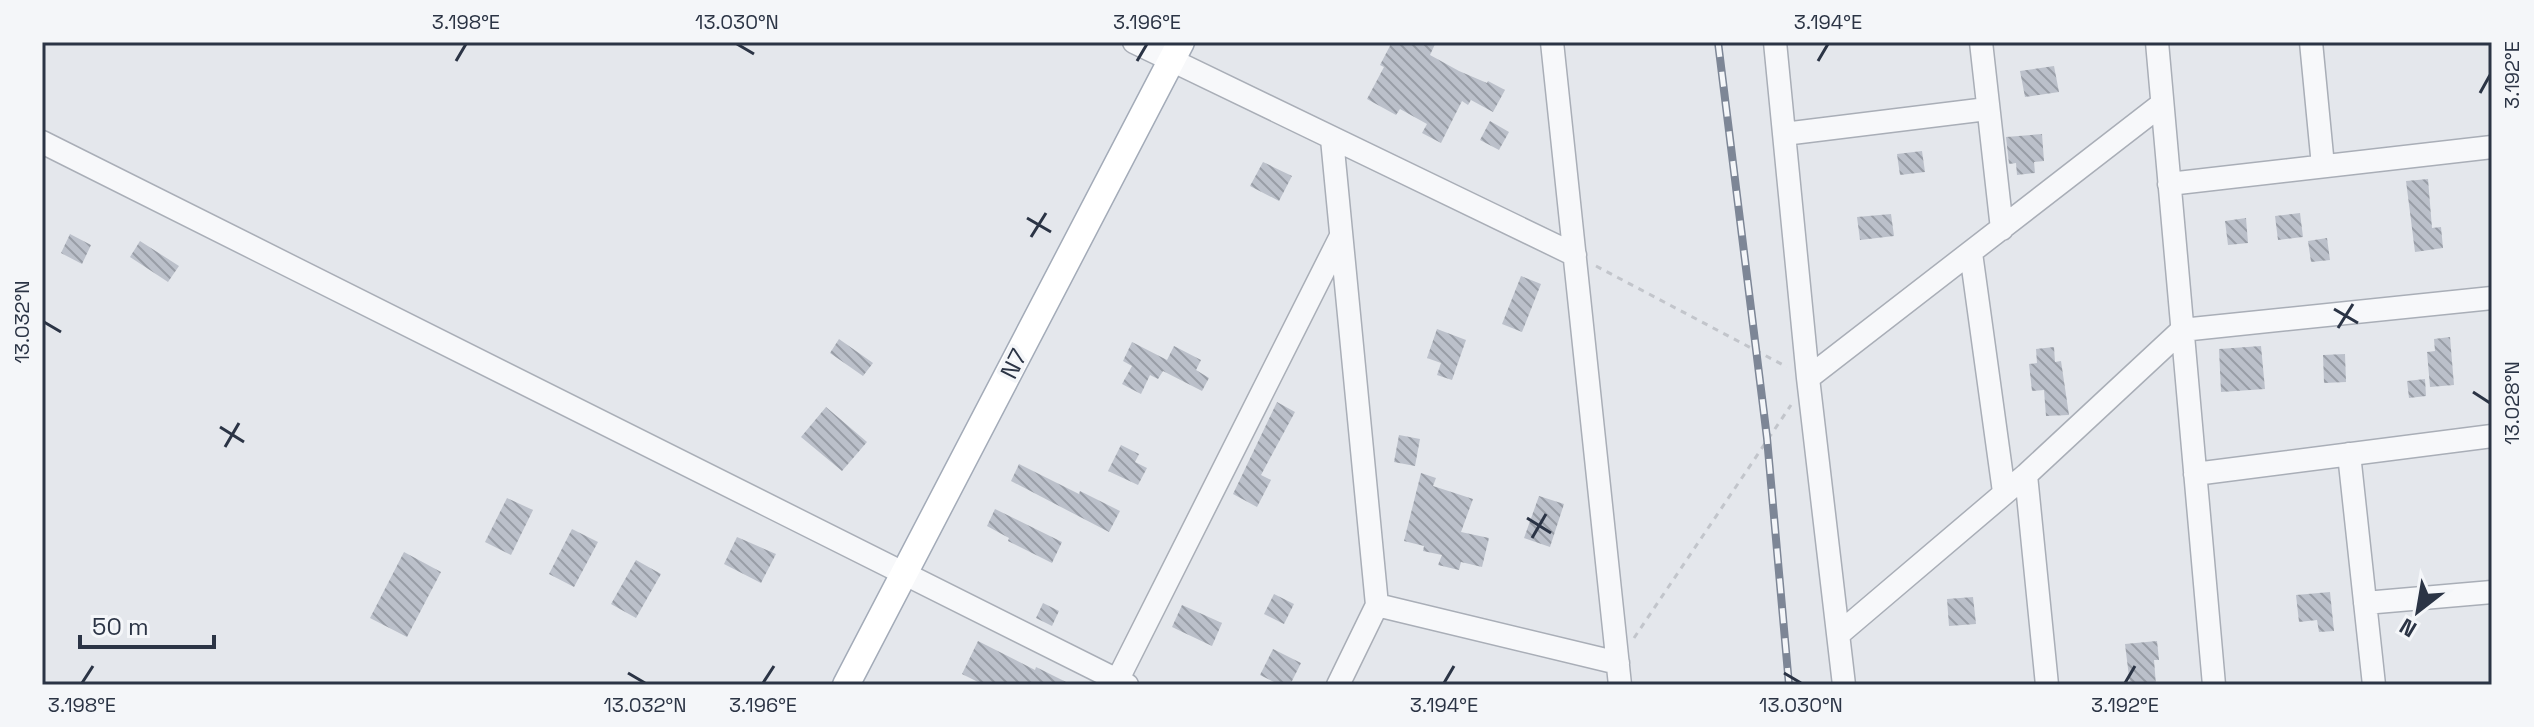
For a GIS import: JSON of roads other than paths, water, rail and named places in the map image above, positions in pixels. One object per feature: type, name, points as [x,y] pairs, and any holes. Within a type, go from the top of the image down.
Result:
[{"type":"main road","name":"N7","points":[[846,685],[1176,51]]},
{"type":"street","points":[[1134,42],[1176,51],[1332,139],[1575,255]]},
{"type":"street","points":[[1377,605],[1619,674],[1552,42]]},
{"type":"street","points":[[1775,42],[1808,378],[1844,685]]},
{"type":"street","points":[[1981,42],[2002,229]]},
{"type":"street","points":[[2157,42],[2214,685]]},
{"type":"street","points":[[2311,42],[2323,166]]},
{"type":"street","points":[[1808,378],[2162,104]]},
{"type":"street","points":[[1784,134],[1987,109]]},
{"type":"street","points":[[1332,139],[1377,605],[1338,685]]},
{"type":"street","points":[[42,142],[1120,683],[1341,236]]},
{"type":"street","points":[[2169,184],[2492,147]]},
{"type":"street","points":[[1971,253],[2004,492]]},
{"type":"street","points":[[1840,633],[2026,475],[2182,330],[2492,298]]},
{"type":"street","points":[[2195,474],[2492,436]]},
{"type":"street","points":[[2349,454],[2374,685]]},
{"type":"street","points":[[2026,475],[2047,685]]},
{"type":"street","points":[[2365,603],[2492,592]]},
{"type":"railway","points":[[1718,42],[1767,438],[1789,685]]}]
